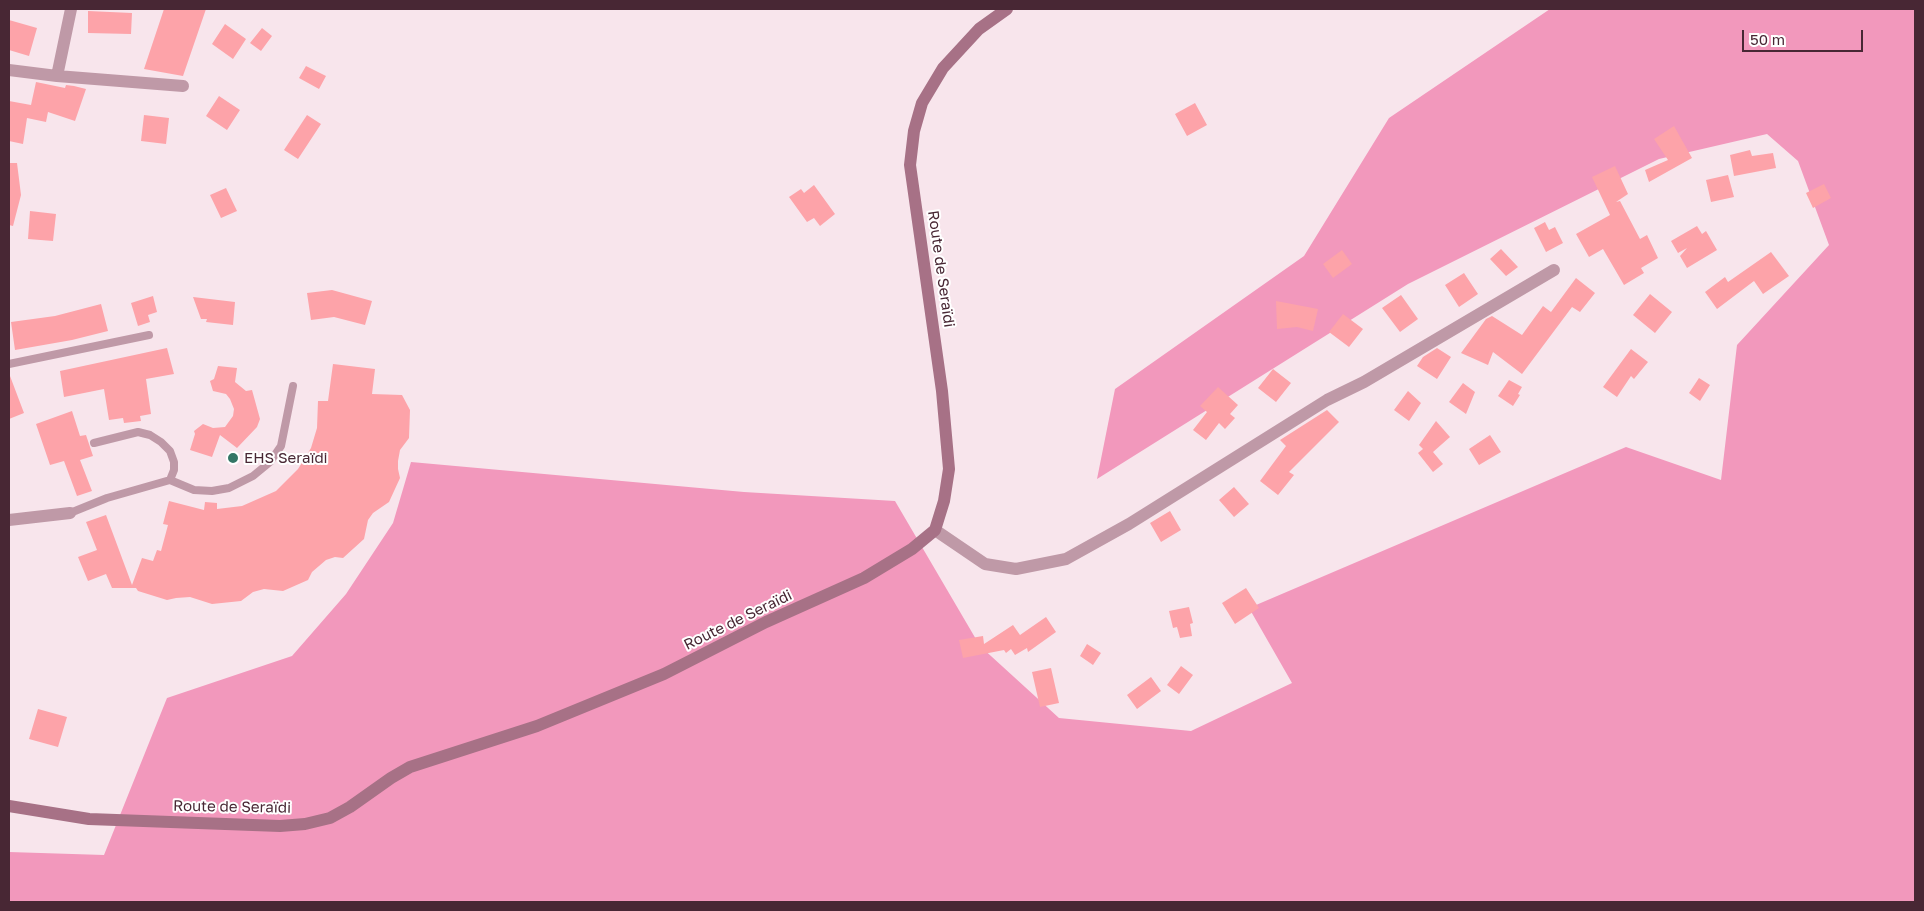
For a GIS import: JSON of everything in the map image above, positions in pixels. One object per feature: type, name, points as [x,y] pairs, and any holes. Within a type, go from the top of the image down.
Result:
[{"type":"main road","name":"Route de Seraïdi","points":[[9,806],[89,819],[280,826],[305,824],[330,818],[410,767],[538,726],[664,674],[766,622],[864,578],[912,550],[935,530],[944,501],[949,470],[942,391],[910,165],[914,131],[922,103],[943,68],[979,29],[1007,9]]},
{"type":"street","points":[[57,76],[71,9]]},
{"type":"street","points":[[9,70],[57,76],[183,86]]},
{"type":"street","points":[[935,530],[985,564],[1016,569],[1066,559],[1129,524],[1327,400],[1364,382],[1554,270]]},
{"type":"street","points":[[9,520],[70,513]]},
{"type":"lane","points":[[9,364],[149,335]]},
{"type":"lane","points":[[70,513],[107,498],[170,480],[194,490],[212,491],[229,488],[253,476],[270,462],[281,446],[293,386]]},
{"type":"lane","points":[[94,443],[138,432],[150,435],[170,451],[174,462],[174,470],[170,480]]},
{"type":"shaded area","points":[[1550,9],[1915,9],[1915,902],[9,902],[9,852],[104,855],[167,698],[292,656],[346,594],[393,523],[411,462],[744,492],[895,501],[980,646],[1059,718],[1191,731],[1292,683],[1249,608],[1626,447],[1721,480],[1737,345],[1829,245],[1798,161],[1767,134],[1659,159],[1408,284],[1097,479],[1115,389],[1304,256],[1389,118]]},
{"type":"building","points":[[164,9],[206,9],[183,76],[144,69]]},
{"type":"building","points":[[88,11],[132,13],[131,34],[88,33]]},
{"type":"building","points":[[9,20],[37,28],[29,56],[9,50]]},
{"type":"building","points":[[225,24],[246,39],[233,59],[212,44]]},
{"type":"building","points":[[262,28],[272,36],[261,51],[250,43]]},
{"type":"building","points":[[306,66],[326,76],[319,89],[299,78]]},
{"type":"building","points":[[36,82],[65,88],[66,85],[86,89],[75,121],[48,112],[46,122],[27,118],[23,144],[9,141],[9,101],[31,105]]},
{"type":"building","points":[[219,96],[240,110],[227,130],[206,116]]},
{"type":"building","points":[[1195,103],[1207,125],[1187,136],[1175,114]]},
{"type":"building","points":[[144,115],[169,118],[166,144],[141,141]]},
{"type":"building","points":[[307,115],[321,124],[298,159],[284,150]]},
{"type":"building","points":[[1674,126],[1692,158],[1649,182],[1645,170],[1668,160],[1654,139]]},
{"type":"building","points":[[1750,150],[1752,156],[1773,153],[1776,168],[1734,176],[1730,155]]},
{"type":"building","points":[[9,163],[17,163],[21,195],[13,226],[9,225]]},
{"type":"building","points":[[1615,166],[1628,194],[1616,202],[1620,201],[1640,239],[1647,235],[1658,258],[1641,268],[1644,273],[1624,285],[1603,249],[1589,257],[1576,234],[1610,215],[1592,177]]},
{"type":"building","points":[[1728,175],[1734,197],[1711,202],[1706,180]]},
{"type":"building","points":[[1824,184],[1831,198],[1813,208],[1806,193]]},
{"type":"building","points":[[814,185],[835,214],[820,226],[814,218],[807,222],[789,197],[801,189],[804,193]]},
{"type":"building","points":[[226,188],[237,211],[221,218],[210,195]]},
{"type":"building","points":[[30,211],[56,214],[53,241],[28,239]]},
{"type":"building","points":[[1545,222],[1549,230],[1555,227],[1563,243],[1546,252],[1534,228]]},
{"type":"building","points":[[1697,226],[1702,234],[1706,231],[1717,250],[1687,268],[1680,256],[1687,248],[1678,253],[1671,241]]},
{"type":"building","points":[[1501,249],[1518,267],[1506,276],[1490,259]]},
{"type":"building","points":[[1342,250],[1352,264],[1333,278],[1323,264]]},
{"type":"building","points":[[1771,252],[1789,276],[1763,294],[1754,281],[1717,309],[1705,292],[1725,277],[1728,282]]},
{"type":"building","points":[[1464,273],[1478,294],[1459,307],[1445,285]]},
{"type":"building","points":[[1576,278],[1595,293],[1580,312],[1572,307],[1522,374],[1493,352],[1488,365],[1461,353],[1486,319],[1492,316],[1522,335],[1543,306],[1551,312]]},
{"type":"building","points":[[332,290],[372,301],[365,325],[334,317],[311,320],[307,293]]},
{"type":"building","points":[[1650,294],[1672,312],[1655,333],[1633,315]]},
{"type":"building","points":[[1401,295],[1418,319],[1400,332],[1382,308]]},
{"type":"building","points":[[153,296],[157,312],[148,315],[150,322],[138,326],[131,303]]},
{"type":"building","points":[[193,297],[235,302],[233,325],[206,322],[207,319],[201,319]]},
{"type":"building","points":[[1276,301],[1318,309],[1313,331],[1297,327],[1277,329]]},
{"type":"building","points":[[101,304],[108,331],[72,340],[15,350],[11,322],[55,316]]},
{"type":"building","points":[[1343,314],[1363,329],[1349,347],[1329,332]]},
{"type":"building","points":[[167,348],[174,374],[146,379],[151,414],[140,416],[141,421],[124,423],[123,418],[109,420],[104,389],[64,397],[60,371]]},
{"type":"building","points":[[1437,348],[1451,357],[1437,379],[1417,366],[1423,357]]},
{"type":"building","points":[[1631,349],[1648,362],[1634,379],[1631,376],[1617,397],[1603,387]]},
{"type":"building","points":[[333,364],[375,369],[372,394],[402,395],[410,410],[409,438],[400,450],[398,461],[400,478],[389,502],[373,513],[368,520],[364,539],[343,558],[335,557],[326,560],[312,572],[308,580],[283,591],[264,589],[253,592],[241,601],[212,604],[190,597],[167,600],[138,591],[136,588],[112,588],[106,574],[88,581],[78,557],[97,550],[86,522],[106,515],[132,585],[142,558],[153,561],[157,550],[161,551],[168,525],[163,524],[169,501],[204,510],[205,502],[217,503],[217,509],[242,506],[276,491],[298,469],[311,448],[317,428],[318,401],[328,401]]},
{"type":"building","points":[[218,366],[237,368],[235,382],[246,391],[252,390],[260,419],[257,427],[237,448],[220,435],[212,457],[190,450],[195,434],[194,431],[203,424],[213,428],[225,427],[233,416],[234,409],[230,399],[226,394],[213,391],[210,381],[214,379]]},
{"type":"building","points":[[1273,369],[1291,383],[1276,402],[1258,388]]},
{"type":"building","points":[[9,376],[24,413],[9,419]]},
{"type":"building","points":[[1699,378],[1710,385],[1700,401],[1689,393]]},
{"type":"building","points":[[1509,380],[1522,387],[1518,394],[1520,395],[1513,406],[1498,396]]},
{"type":"building","points":[[1463,383],[1475,392],[1466,414],[1449,402]]},
{"type":"building","points":[[1218,387],[1238,405],[1230,414],[1235,418],[1225,429],[1219,423],[1206,440],[1193,430],[1207,412],[1200,406]]},
{"type":"building","points":[[1408,391],[1421,403],[1409,421],[1394,410]]},
{"type":"building","points":[[1327,410],[1339,422],[1289,472],[1294,475],[1278,495],[1260,481],[1286,446],[1280,440]]},
{"type":"building","points":[[72,411],[80,436],[86,435],[93,456],[80,460],[92,491],[77,496],[64,461],[50,465],[36,424]]},
{"type":"building","points":[[1436,421],[1450,437],[1433,452],[1443,464],[1433,472],[1418,453],[1423,449],[1419,445]]},
{"type":"building","points":[[1490,435],[1501,452],[1479,465],[1469,449]]},
{"type":"building","points":[[1234,487],[1249,504],[1234,517],[1219,500]]},
{"type":"building","points":[[1170,511],[1181,530],[1161,542],[1150,523]]},
{"type":"building","points":[[1246,588],[1259,608],[1235,624],[1222,603]]},
{"type":"building","points":[[1189,607],[1193,623],[1190,624],[1192,636],[1180,638],[1177,627],[1173,628],[1169,611]]},
{"type":"building","points":[[1046,617],[1056,632],[1028,652],[1027,648],[1015,655],[1011,649],[1006,653],[1004,650],[963,658],[959,640],[983,636],[984,644],[1013,625],[1020,635]]},
{"type":"building","points":[[1087,644],[1101,653],[1093,665],[1080,656]]},
{"type":"building","points":[[1181,666],[1193,675],[1179,694],[1167,685]]},
{"type":"building","points":[[1051,668],[1059,703],[1040,707],[1032,672]]},
{"type":"building","points":[[1151,677],[1161,691],[1137,709],[1127,695]]},
{"type":"building","points":[[38,709],[67,717],[58,747],[29,739]]},
{"type":"place","name":"EHS Seraïdi","points":[[233,458]]}]
